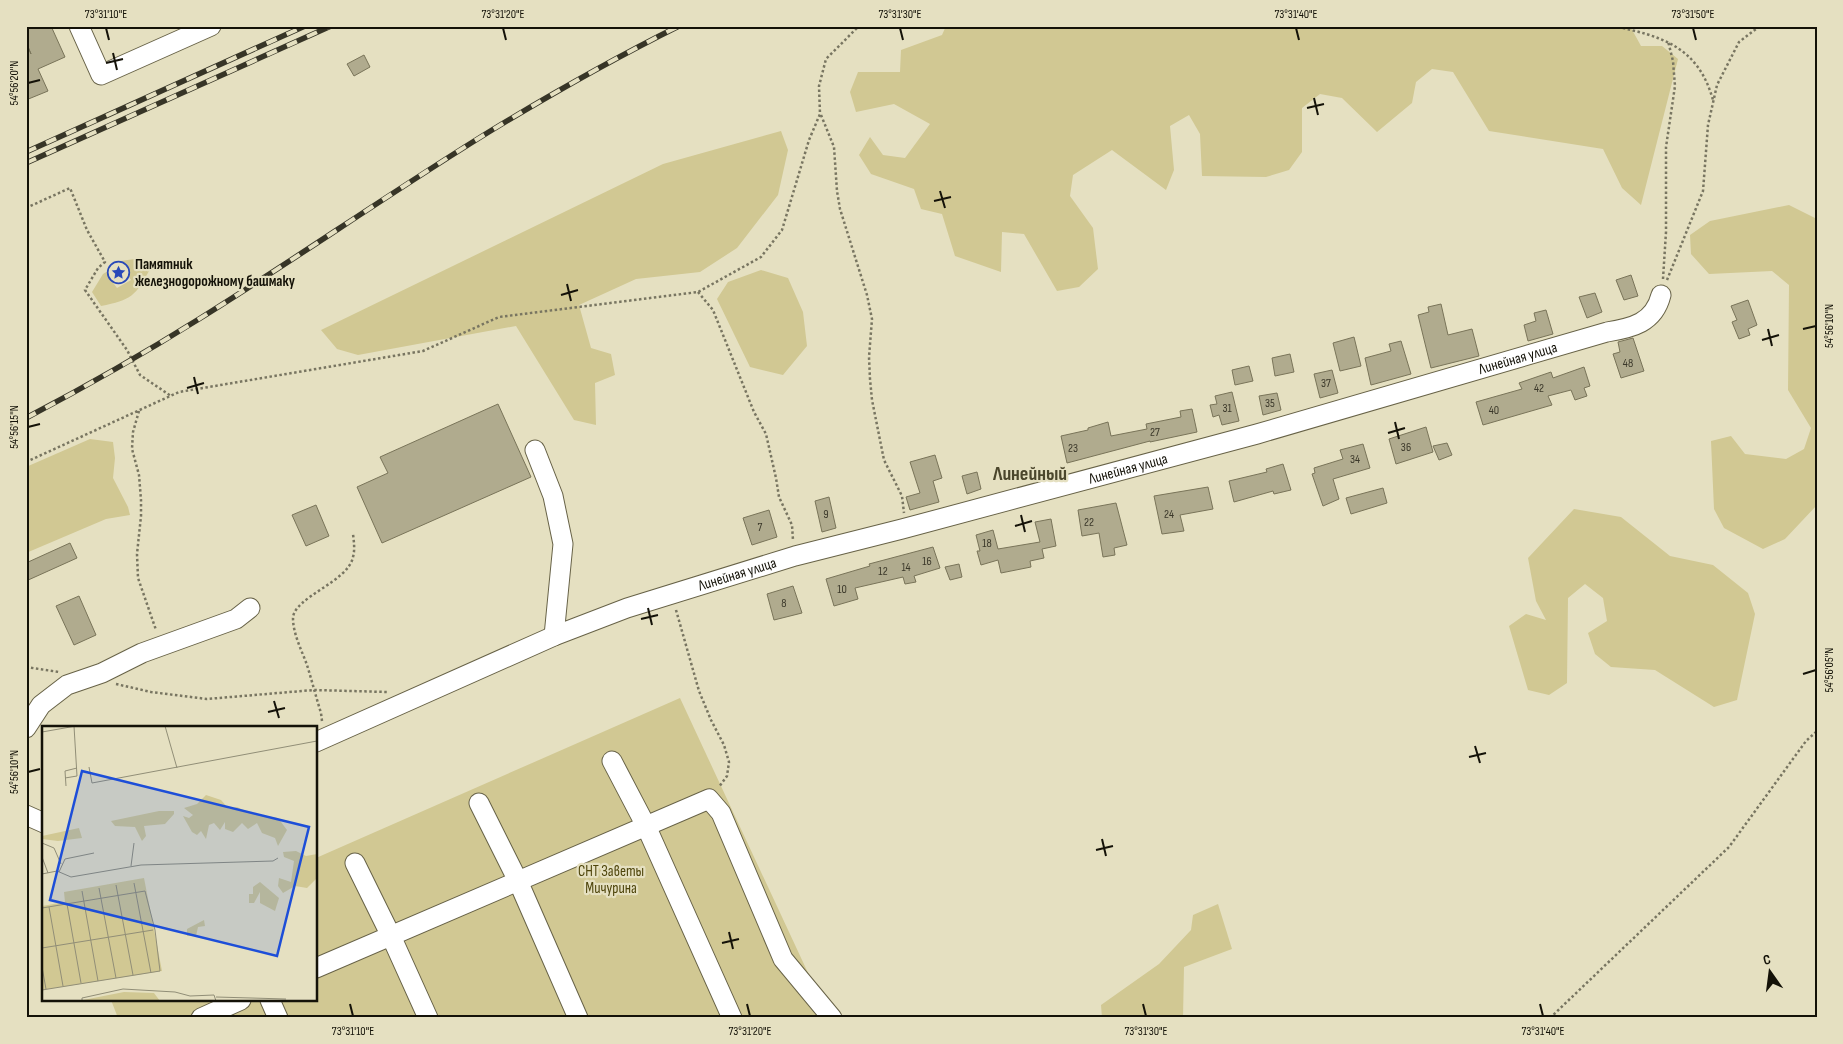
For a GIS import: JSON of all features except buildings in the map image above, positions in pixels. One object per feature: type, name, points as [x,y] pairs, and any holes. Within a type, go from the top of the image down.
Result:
[{"type":"street","points":[[79,26],[101,75],[211,26]]},
{"type":"street","name":"Линейная улица","points":[[319,741],[554,636],[627,608],[795,556],[1257,434],[1607,332],[1630,328],[1646,320],[1658,307],[1661,295]]},
{"type":"street","points":[[535,450],[553,496],[564,544],[554,636]]},
{"type":"street","points":[[26,728],[41,705],[68,685],[93,676],[142,652],[236,618],[250,608]]},
{"type":"street","points":[[612,761],[646,826],[732,1018]]},
{"type":"street","points":[[318,967],[709,799],[720,813],[783,959],[832,1018]]},
{"type":"street","points":[[479,803],[518,881],[578,1018]]},
{"type":"street","points":[[26,815],[42,822]]},
{"type":"street","points":[[355,862],[428,1018]]},
{"type":"street","points":[[201,1018],[237,1002]]},
{"type":"street","points":[[271,1002],[278,1018]]},
{"type":"path","points":[[859,26],[826,59],[819,86],[820,114],[834,146],[840,209],[867,295],[872,319],[869,357],[872,400],[884,460],[902,496],[904,511],[902,529]]},
{"type":"path","points":[[1613,26],[1644,32],[1668,41],[1688,54],[1701,72],[1713,101]]},
{"type":"path","points":[[1661,295],[1703,191],[1708,125],[1717,85],[1739,42],[1760,26]]},
{"type":"path","points":[[1661,295],[1665,256],[1666,147],[1675,86],[1673,61],[1668,41]]},
{"type":"path","points":[[26,462],[179,392],[423,351],[499,317],[698,292],[761,257],[782,230],[808,140],[820,114]]},
{"type":"path","points":[[26,208],[70,188],[86,230],[105,262],[98,268],[85,290],[127,350],[140,375],[171,396]]},
{"type":"path","points":[[698,292],[713,310],[754,412],[766,434],[779,498],[792,525],[795,556]]},
{"type":"path","points":[[140,410],[133,432],[132,449],[139,475],[141,500],[137,554],[138,578],[161,646]]},
{"type":"path","points":[[319,741],[321,713],[293,617],[297,607],[331,583],[350,566],[353,558],[353,534]]},
{"type":"path","points":[[671,594],[699,691],[724,745],[729,762],[727,776],[709,799]]},
{"type":"path","points":[[26,667],[61,672]]},
{"type":"path","points":[[93,676],[119,685],[151,692],[207,699],[314,690],[390,692]]},
{"type":"path","points":[[1550,1018],[1729,847],[1806,741],[1817,730]]},
{"type":"green space","points":[[946,26],[1630,26],[1641,46],[1662,46],[1678,59],[1641,205],[1622,188],[1603,149],[1489,131],[1453,72],[1432,69],[1416,82],[1412,103],[1377,132],[1342,98],[1320,94],[1302,108],[1302,152],[1289,170],[1266,177],[1202,176],[1200,134],[1189,115],[1170,126],[1174,170],[1166,190],[1112,150],[1073,175],[1070,196],[1093,228],[1098,269],[1079,287],[1057,291],[1024,234],[1002,232],[1001,272],[955,256],[942,214],[921,209],[914,189],[871,174],[859,155],[870,137],[883,155],[905,158],[930,124],[894,104],[856,112],[850,92],[858,72],[900,72],[901,50],[942,35]]},
{"type":"green space","points":[[781,131],[788,150],[778,195],[737,248],[700,272],[636,279],[579,305],[591,348],[611,354],[615,375],[595,383],[596,425],[574,420],[516,326],[358,355],[337,349],[321,330],[663,164]]},
{"type":"green space","points":[[1789,205],[1817,219],[1817,505],[1785,539],[1763,549],[1724,528],[1714,509],[1711,441],[1731,436],[1745,454],[1786,459],[1804,449],[1811,428],[1788,390],[1789,285],[1772,271],[1709,274],[1691,254],[1690,235],[1710,221]]},
{"type":"green space","points":[[141,258],[150,269],[136,291],[126,299],[101,306],[92,292],[103,274],[110,270],[115,277],[111,280],[117,288],[131,280],[125,271],[122,273],[115,265],[121,261]]},
{"type":"green space","points":[[761,270],[788,278],[803,312],[807,346],[783,375],[750,367],[717,299],[728,282]]},
{"type":"green space","points":[[90,439],[113,442],[115,458],[113,478],[128,507],[130,515],[106,519],[26,553],[26,467]]},
{"type":"green space","points":[[1574,509],[1621,517],[1670,556],[1713,565],[1748,593],[1755,614],[1737,700],[1714,707],[1655,670],[1611,667],[1595,654],[1588,633],[1607,621],[1603,598],[1585,584],[1568,598],[1567,683],[1549,695],[1528,690],[1509,626],[1526,614],[1546,620],[1536,601],[1528,558]]},
{"type":"green space","name":"СНТ Заветы Мичурина","points":[[680,698],[829,1018],[118,1018],[112,1002],[318,1002],[318,857]]},
{"type":"green space","points":[[1218,904],[1232,949],[1184,967],[1183,1018],[1102,1018],[1101,1005],[1159,964],[1191,930],[1193,915]]},
{"type":"railway","points":[[26,152],[305,26]]},
{"type":"railway","points":[[26,163],[331,26]]},
{"type":"railway","points":[[26,418],[114,370],[178,332],[515,116],[608,63],[679,26]]},
{"type":"place","name":"Памятник железнодорожному башмаку","points":[[119,273]]},
{"type":"district","name":"Линейный","points":[[1030,473]]}]
